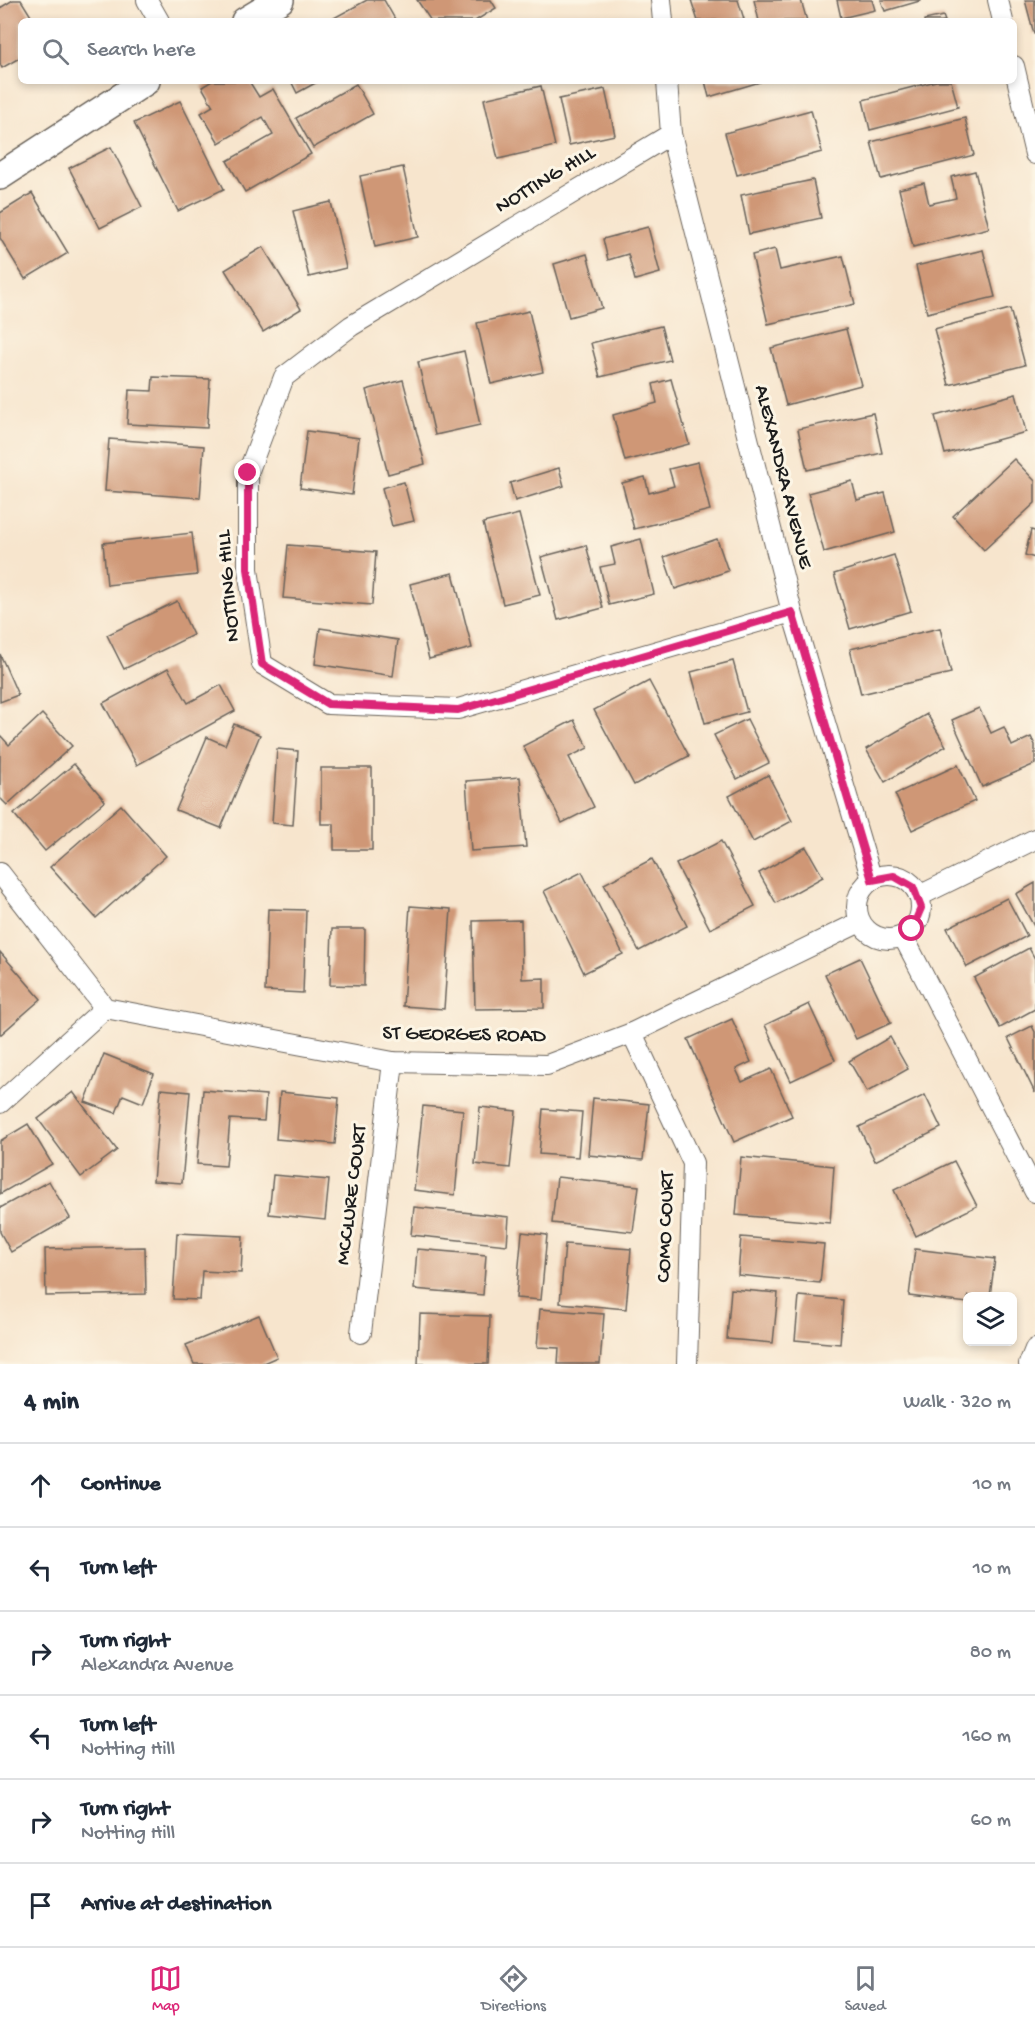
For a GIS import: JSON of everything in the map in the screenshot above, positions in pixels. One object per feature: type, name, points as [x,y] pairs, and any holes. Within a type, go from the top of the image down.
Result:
[{"type":"street","points":[[147,0],[157,18]]},
{"type":"street","points":[[250,18],[280,0]]},
{"type":"street","points":[[662,0],[663,18]]},
{"type":"street","points":[[999,0],[1003,18]]},
{"type":"street","points":[[1017,79],[1035,154]]},
{"type":"street","points":[[0,176],[141,84]]},
{"type":"street","name":"ALEXANDRA AVENUE","points":[[667,84],[671,134],[792,612],[872,880]]},
{"type":"street","name":"NOTTING HILL","points":[[671,134],[351,326],[284,377],[248,473],[248,569],[262,664],[328,704],[458,710],[792,612]]},
{"type":"street","points":[[919,896],[1035,839]]},
{"type":"street","points":[[0,873],[105,1008],[0,1103]]},
{"type":"street","points":[[894,876],[913,887],[919,896],[921,908],[919,919],[903,936],[894,939],[874,936],[860,922],[857,910],[858,899],[872,880],[894,876]]},
{"type":"street","name":"ST GEORGES ROAD","points":[[105,1008],[393,1062],[547,1065],[632,1033],[860,922]]},
{"type":"street","points":[[903,936],[1035,1192]]},
{"type":"street","name":"COMO COURT","points":[[632,1033],[693,1163],[687,1364]]},
{"type":"street","name":"MCCLURE COURT","points":[[361,1333],[393,1062]]},
{"type":"street","points":[[1029,1364],[1035,1349]]},
{"type":"building","points":[[13,0],[21,0],[32,18],[18,18],[18,59],[2,68],[0,64],[0,8]]},
{"type":"building","points":[[367,0],[384,0],[394,18],[334,18]]},
{"type":"building","points":[[417,0],[491,0],[496,8],[480,18],[429,18]]},
{"type":"building","points":[[691,0],[738,0],[744,18],[697,18]]},
{"type":"building","points":[[754,0],[801,0],[806,18],[758,18]]},
{"type":"building","points":[[837,0],[872,0],[875,10],[841,18]]},
{"type":"building","points":[[881,0],[920,0],[920,1],[885,11]]},
{"type":"building","points":[[1025,0],[1035,0],[1035,34],[1034,34]]},
{"type":"building","points":[[207,84],[251,84],[259,97],[273,89],[311,154],[245,192],[227,161],[273,135],[263,117],[219,143],[201,113],[213,106],[202,87]]},
{"type":"building","points":[[292,84],[314,84],[297,93]]},
{"type":"building","points":[[356,84],[373,114],[313,148],[296,118]]},
{"type":"building","points":[[706,84],[753,84],[709,97]]},
{"type":"building","points":[[924,84],[952,84],[958,107],[870,130],[863,100]]},
{"type":"building","points":[[541,86],[555,146],[498,159],[484,99]]},
{"type":"building","points":[[605,89],[615,135],[569,145],[559,99]]},
{"type":"building","points":[[180,101],[224,189],[178,211],[134,123]]},
{"type":"building","points":[[811,110],[822,152],[737,175],[725,133]]},
{"type":"building","points":[[965,118],[974,155],[881,179],[871,142]]},
{"type":"building","points":[[111,147],[142,207],[100,228],[69,168]]},
{"type":"building","points":[[403,167],[418,237],[375,247],[360,176]]},
{"type":"building","points":[[975,171],[989,228],[913,247],[899,189],[924,183],[929,204],[956,198],[951,177]]},
{"type":"building","points":[[813,180],[821,218],[749,234],[741,195]]},
{"type":"building","points":[[32,193],[68,253],[25,279],[0,238],[0,213]]},
{"type":"building","points":[[331,202],[346,268],[309,277],[293,211]]},
{"type":"building","points":[[648,227],[660,273],[635,280],[628,254],[608,260],[603,239]]},
{"type":"building","points":[[263,247],[301,309],[263,332],[225,270]]},
{"type":"building","points":[[775,249],[780,270],[843,256],[855,304],[768,324],[752,255]]},
{"type":"building","points":[[983,250],[995,297],[927,313],[916,266]]},
{"type":"building","points":[[587,254],[602,308],[569,317],[554,264]]},
{"type":"building","points":[[1010,309],[1025,365],[949,385],[934,329]]},
{"type":"building","points":[[529,311],[543,372],[491,384],[477,323]]},
{"type":"building","points":[[661,326],[670,360],[600,377],[591,343]]},
{"type":"building","points":[[846,329],[861,385],[786,405],[771,348]]},
{"type":"building","points":[[464,351],[480,425],[435,435],[418,362]]},
{"type":"building","points":[[153,377],[210,379],[207,428],[127,424],[129,390],[152,391]]},
{"type":"building","points":[[671,379],[689,444],[625,461],[613,415],[657,403],[653,384]]},
{"type":"building","points":[[403,380],[425,464],[388,474],[366,390]]},
{"type":"building","points":[[1016,394],[1026,432],[945,454],[935,416]]},
{"type":"building","points":[[873,413],[882,453],[807,470],[798,429]]},
{"type":"building","points":[[307,431],[359,438],[352,495],[300,488]]},
{"type":"building","points":[[109,439],[204,446],[200,498],[105,491]]},
{"type":"building","points":[[1014,459],[1035,481],[1035,503],[984,550],[953,516]]},
{"type":"building","points":[[698,462],[710,510],[634,529],[622,483],[645,477],[649,493],[674,486],[669,469]]},
{"type":"building","points":[[559,468],[564,486],[515,501],[510,483]]},
{"type":"building","points":[[852,481],[857,500],[885,493],[895,532],[824,552],[808,493]]},
{"type":"building","points":[[404,482],[414,521],[392,526],[382,488]]},
{"type":"building","points":[[519,514],[540,595],[503,604],[483,523]]},
{"type":"building","points":[[1031,530],[1035,531],[1035,558],[1025,555]]},
{"type":"building","points":[[192,533],[197,575],[107,585],[103,543]]},
{"type":"building","points":[[641,539],[654,594],[609,605],[600,567],[615,564],[611,547]]},
{"type":"building","points":[[717,539],[728,571],[675,589],[664,557]]},
{"type":"building","points":[[288,545],[376,552],[372,605],[283,598]]},
{"type":"building","points":[[586,545],[603,608],[558,620],[541,557]]},
{"type":"building","points":[[894,555],[911,611],[850,629],[834,574]]},
{"type":"building","points":[[453,573],[472,648],[429,659],[410,584]]},
{"type":"building","points":[[177,601],[193,635],[124,669],[107,635]]},
{"type":"building","points":[[320,628],[398,640],[393,676],[315,664]]},
{"type":"building","points":[[940,628],[951,673],[861,694],[850,649]]},
{"type":"building","points":[[0,654],[18,695],[0,702]]},
{"type":"building","points":[[733,661],[747,712],[705,723],[691,672]]},
{"type":"building","points":[[168,668],[188,703],[221,685],[235,711],[137,765],[103,703]]},
{"type":"building","points":[[649,681],[689,756],[634,785],[594,710]]},
{"type":"building","points":[[979,708],[991,733],[1004,727],[1012,746],[1031,737],[1035,745],[1035,764],[982,787],[952,720]]},
{"type":"building","points":[[42,714],[72,746],[7,805],[0,798],[0,735],[9,745]]},
{"type":"building","points":[[927,714],[946,746],[885,782],[866,749]]},
{"type":"building","points":[[747,719],[769,763],[737,779],[714,735]]},
{"type":"building","points":[[574,720],[588,748],[569,757],[594,807],[562,823],[523,746]]},
{"type":"building","points":[[234,724],[260,735],[221,828],[176,810],[207,737],[225,745]]},
{"type":"building","points":[[277,749],[298,751],[293,825],[272,823]]},
{"type":"building","points":[[74,764],[105,801],[45,851],[14,814]]},
{"type":"building","points":[[958,765],[975,801],[912,830],[895,794]]},
{"type":"building","points":[[321,768],[372,768],[372,850],[334,850],[334,824],[321,824]]},
{"type":"building","points":[[768,775],[792,821],[753,842],[729,796]]},
{"type":"building","points":[[520,777],[526,847],[471,851],[466,781]]},
{"type":"building","points":[[121,805],[166,856],[96,918],[50,867]]},
{"type":"building","points":[[721,841],[755,906],[710,929],[676,864]]},
{"type":"building","points":[[806,847],[823,877],[776,903],[759,873]]},
{"type":"building","points":[[652,859],[687,926],[639,951],[604,884]]},
{"type":"building","points":[[582,872],[623,954],[584,973],[544,891]]},
{"type":"building","points":[[1035,883],[1035,928],[1016,894]]},
{"type":"building","points":[[1007,898],[1027,936],[967,967],[947,928]]},
{"type":"building","points":[[410,906],[451,909],[444,1009],[403,1006]]},
{"type":"building","points":[[268,909],[306,910],[303,993],[265,991]]},
{"type":"building","points":[[521,920],[522,979],[544,978],[544,1008],[475,1009],[473,921]]},
{"type":"building","points":[[332,929],[365,929],[364,986],[330,985]]},
{"type":"building","points":[[1029,948],[1035,959],[1035,1009],[1000,1028],[974,978]]},
{"type":"building","points":[[0,952],[41,999],[0,1035]]},
{"type":"building","points":[[860,958],[891,1023],[856,1039],[825,974]]},
{"type":"building","points":[[809,1004],[835,1060],[791,1081],[765,1025]]},
{"type":"building","points":[[732,1019],[751,1062],[736,1069],[742,1082],[771,1069],[792,1116],[734,1142],[688,1039]]},
{"type":"building","points":[[1032,1026],[1035,1032],[1035,1093],[1008,1038]]},
{"type":"building","points":[[890,1037],[908,1069],[867,1092],[849,1061]]},
{"type":"building","points":[[104,1054],[154,1074],[143,1103],[123,1095],[116,1113],[85,1102]]},
{"type":"building","points":[[161,1089],[190,1092],[182,1183],[153,1181]]},
{"type":"building","points":[[203,1090],[266,1095],[264,1121],[230,1119],[226,1166],[197,1164]]},
{"type":"building","points":[[73,1092],[117,1150],[81,1177],[38,1119]]},
{"type":"building","points":[[280,1092],[339,1098],[335,1144],[276,1139]]},
{"type":"building","points":[[925,1095],[941,1128],[875,1161],[859,1127]]},
{"type":"building","points":[[593,1098],[649,1104],[643,1160],[588,1155]]},
{"type":"building","points":[[423,1106],[463,1110],[455,1195],[414,1190]]},
{"type":"building","points":[[480,1107],[516,1111],[510,1168],[475,1164]]},
{"type":"building","points":[[543,1109],[582,1112],[578,1157],[539,1154]]},
{"type":"building","points":[[28,1124],[52,1164],[0,1194],[0,1141]]},
{"type":"building","points":[[741,1157],[834,1166],[830,1223],[736,1215]]},
{"type":"building","points":[[954,1161],[977,1206],[916,1236],[894,1190]]},
{"type":"building","points":[[273,1175],[329,1180],[325,1220],[269,1214]]},
{"type":"building","points":[[557,1177],[639,1186],[633,1232],[552,1223]]},
{"type":"building","points":[[49,1181],[70,1218],[11,1252],[0,1232],[0,1208]]},
{"type":"building","points":[[414,1207],[509,1217],[507,1245],[411,1235]]},
{"type":"building","points":[[522,1232],[547,1235],[541,1300],[516,1298]]},
{"type":"building","points":[[177,1233],[243,1236],[241,1273],[202,1271],[200,1300],[173,1299]]},
{"type":"building","points":[[741,1237],[824,1244],[820,1283],[738,1275]]},
{"type":"building","points":[[565,1244],[631,1249],[626,1309],[560,1303]]},
{"type":"building","points":[[145,1247],[146,1294],[46,1296],[45,1249]]},
{"type":"building","points":[[417,1249],[486,1255],[483,1295],[414,1289]]},
{"type":"building","points":[[915,1249],[995,1259],[991,1292],[963,1292],[963,1302],[909,1296]]},
{"type":"building","points":[[731,1289],[778,1293],[773,1343],[727,1339]]},
{"type":"building","points":[[799,1296],[843,1300],[840,1344],[795,1340]]},
{"type":"building","points":[[540,1309],[604,1314],[600,1364],[558,1364],[559,1348],[537,1347]]},
{"type":"building","points":[[420,1314],[490,1316],[488,1364],[418,1364]]},
{"type":"building","points":[[259,1315],[277,1357],[261,1364],[194,1364],[186,1345]]},
{"type":"route","points":[[248,473],[248,569],[262,664],[328,704],[458,710],[792,612],[872,880],[882,876],[894,876],[913,887],[919,896],[921,908],[919,919],[912,929]]}]
